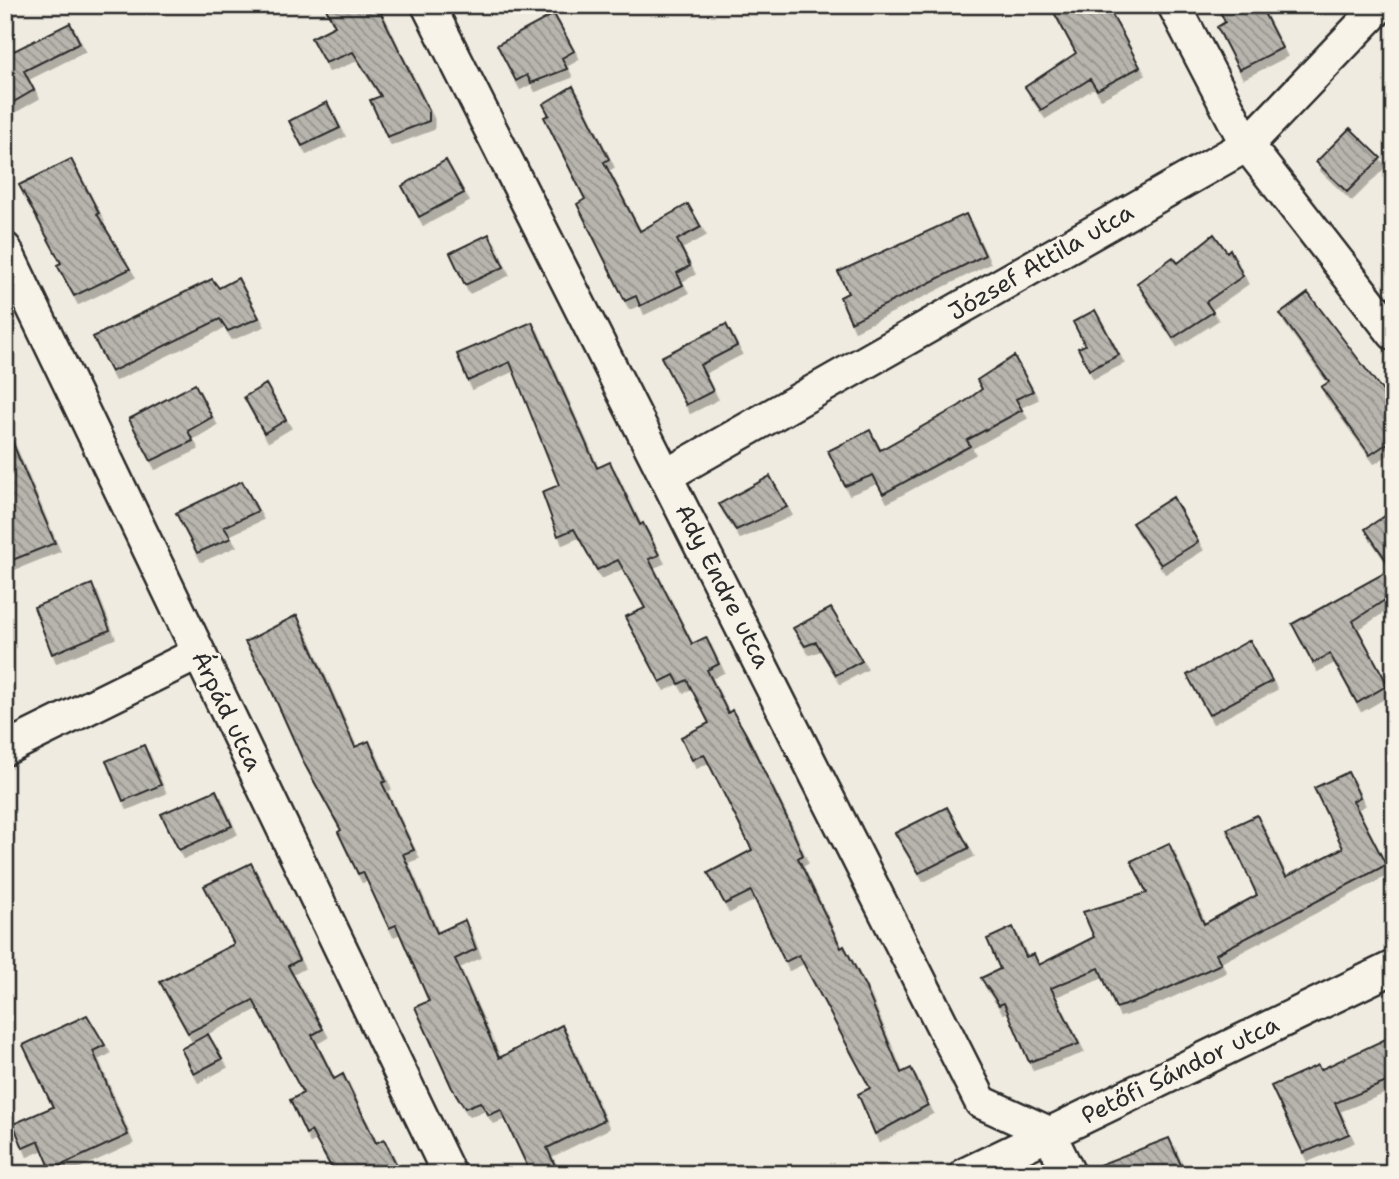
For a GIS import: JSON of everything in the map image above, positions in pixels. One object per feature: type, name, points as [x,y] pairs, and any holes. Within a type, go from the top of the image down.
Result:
[{"type":"street","name":"Ady Endre utca","points":[[428,5],[981,1102],[1049,1133]]},
{"type":"street","points":[[1174,5],[1247,145],[1394,334]]},
{"type":"street","name":"József Attila utca","points":[[667,475],[1247,145],[1381,5]]},
{"type":"street","name":"Árpád utca","points":[[5,249],[449,1174]]},
{"type":"street","points":[[5,749],[199,653]]},
{"type":"street","name":"Petőfi Sándor utca","points":[[966,1174],[1394,967]]},
{"type":"street","points":[[1049,1133],[1069,1174]]},
{"type":"building","points":[[324,5],[377,5],[429,111],[429,121],[387,137],[370,100],[381,96],[353,52],[325,63],[311,38],[335,26]]},
{"type":"building","points":[[1050,5],[1107,5],[1140,67],[1097,90],[1090,79],[1041,110],[1025,87],[1076,53]]},
{"type":"building","points":[[1217,5],[1260,5],[1282,48],[1239,70],[1217,27],[1225,22]]},
{"type":"building","points":[[554,14],[574,51],[562,58],[567,69],[531,83],[527,75],[516,81],[497,45]]},
{"type":"building","points":[[70,23],[80,43],[24,71],[34,90],[5,107],[5,33],[14,51]]},
{"type":"building","points":[[573,86],[609,159],[604,162],[640,231],[688,204],[701,227],[677,240],[690,266],[677,273],[683,285],[640,306],[636,296],[625,301],[577,204],[585,199],[544,117],[549,115],[543,104]]},
{"type":"building","points":[[327,102],[340,128],[302,146],[289,121]]},
{"type":"building","points":[[1350,128],[1381,158],[1347,192],[1316,162]]},
{"type":"building","points":[[71,159],[99,213],[97,214],[130,269],[74,296],[57,265],[61,263],[19,185]]},
{"type":"building","points":[[446,160],[464,193],[419,217],[402,186]]},
{"type":"building","points":[[966,214],[985,255],[851,322],[840,297],[848,293],[838,272]]},
{"type":"building","points":[[489,234],[504,267],[465,285],[450,253]]},
{"type":"building","points":[[1214,234],[1227,252],[1230,249],[1243,276],[1206,302],[1213,312],[1173,338],[1137,283],[1173,257],[1178,263]]},
{"type":"building","points":[[238,278],[259,318],[228,331],[220,319],[111,372],[93,337],[212,279],[219,288]]},
{"type":"building","points":[[1308,293],[1394,406],[1394,439],[1370,455],[1321,387],[1329,382],[1280,314]]},
{"type":"building","points":[[1095,310],[1119,355],[1089,370],[1078,348],[1085,345],[1073,322]]},
{"type":"building","points":[[532,322],[597,468],[610,462],[640,525],[643,523],[659,555],[649,559],[692,644],[706,637],[719,664],[707,670],[728,713],[732,710],[746,734],[787,818],[803,855],[798,858],[841,948],[844,946],[865,986],[901,1073],[911,1068],[928,1105],[875,1134],[858,1094],[870,1088],[799,955],[785,962],[751,891],[725,904],[708,873],[752,850],[704,754],[692,760],[681,737],[709,723],[687,680],[679,684],[674,675],[660,682],[625,617],[645,608],[618,560],[597,570],[574,529],[558,536],[542,492],[559,485],[510,362],[468,381],[457,354]]},
{"type":"building","points":[[726,324],[737,346],[700,365],[713,391],[686,405],[661,357]]},
{"type":"building","points":[[1014,356],[1033,391],[1016,399],[1022,410],[967,440],[970,446],[883,494],[873,475],[845,486],[828,451],[870,430],[880,450],[959,406],[982,389],[977,380]]},
{"type":"building","points":[[195,384],[212,417],[188,431],[193,441],[151,461],[129,419]]},
{"type":"building","points":[[266,384],[286,420],[264,433],[244,397]]},
{"type":"building","points":[[5,425],[55,543],[5,563]]},
{"type":"building","points":[[770,476],[787,507],[736,530],[719,504]]},
{"type":"building","points":[[242,481],[258,511],[224,527],[231,538],[197,553],[176,513]]},
{"type":"building","points":[[1173,497],[1198,542],[1161,565],[1132,523]]},
{"type":"building","points":[[1394,510],[1394,594],[1353,621],[1388,685],[1357,703],[1330,654],[1313,663],[1292,624],[1392,569],[1365,529]]},
{"type":"building","points":[[92,584],[110,630],[52,654],[34,607]]},
{"type":"building","points":[[831,608],[862,661],[836,675],[816,642],[805,646],[793,628]]},
{"type":"building","points":[[297,615],[355,747],[369,741],[386,781],[382,783],[414,850],[403,854],[437,933],[465,920],[476,949],[455,959],[499,1058],[562,1025],[604,1120],[547,1148],[559,1174],[531,1174],[501,1110],[489,1115],[480,1102],[465,1108],[452,1088],[415,1007],[429,1001],[396,925],[389,928],[363,872],[358,874],[338,832],[341,830],[305,765],[266,678],[245,642]]},
{"type":"building","points":[[1250,640],[1272,681],[1209,715],[1187,675]]},
{"type":"building","points":[[144,745],[161,785],[123,801],[106,761]]},
{"type":"building","points":[[1348,772],[1360,797],[1353,801],[1386,865],[1216,954],[1221,964],[1144,999],[1116,1008],[1099,968],[1051,988],[1079,1044],[1029,1062],[1004,1003],[999,1005],[981,978],[1000,969],[987,939],[1013,927],[1026,957],[1034,954],[1039,965],[1094,937],[1083,912],[1147,893],[1131,861],[1169,843],[1204,924],[1257,895],[1227,829],[1257,815],[1286,877],[1343,848],[1314,788]]},
{"type":"building","points":[[216,790],[232,826],[179,850],[161,814]]},
{"type":"building","points":[[947,807],[969,848],[919,873],[895,833]]},
{"type":"building","points":[[251,863],[299,960],[288,966],[323,1029],[312,1035],[334,1079],[343,1074],[376,1143],[384,1139],[401,1174],[335,1174],[311,1131],[306,1134],[290,1100],[303,1093],[253,1000],[188,1033],[160,982],[234,944],[204,886]]},
{"type":"building","points":[[87,1015],[105,1045],[93,1051],[128,1135],[51,1170],[39,1141],[23,1148],[13,1124],[53,1107],[23,1045]]},
{"type":"building","points":[[208,1034],[222,1059],[194,1074],[181,1049]]},
{"type":"building","points":[[1394,1035],[1394,1079],[1335,1103],[1349,1134],[1303,1153],[1271,1086],[1318,1065],[1320,1070]]},
{"type":"building","points":[[1169,1138],[1185,1174],[1087,1174],[1086,1170]]}]
